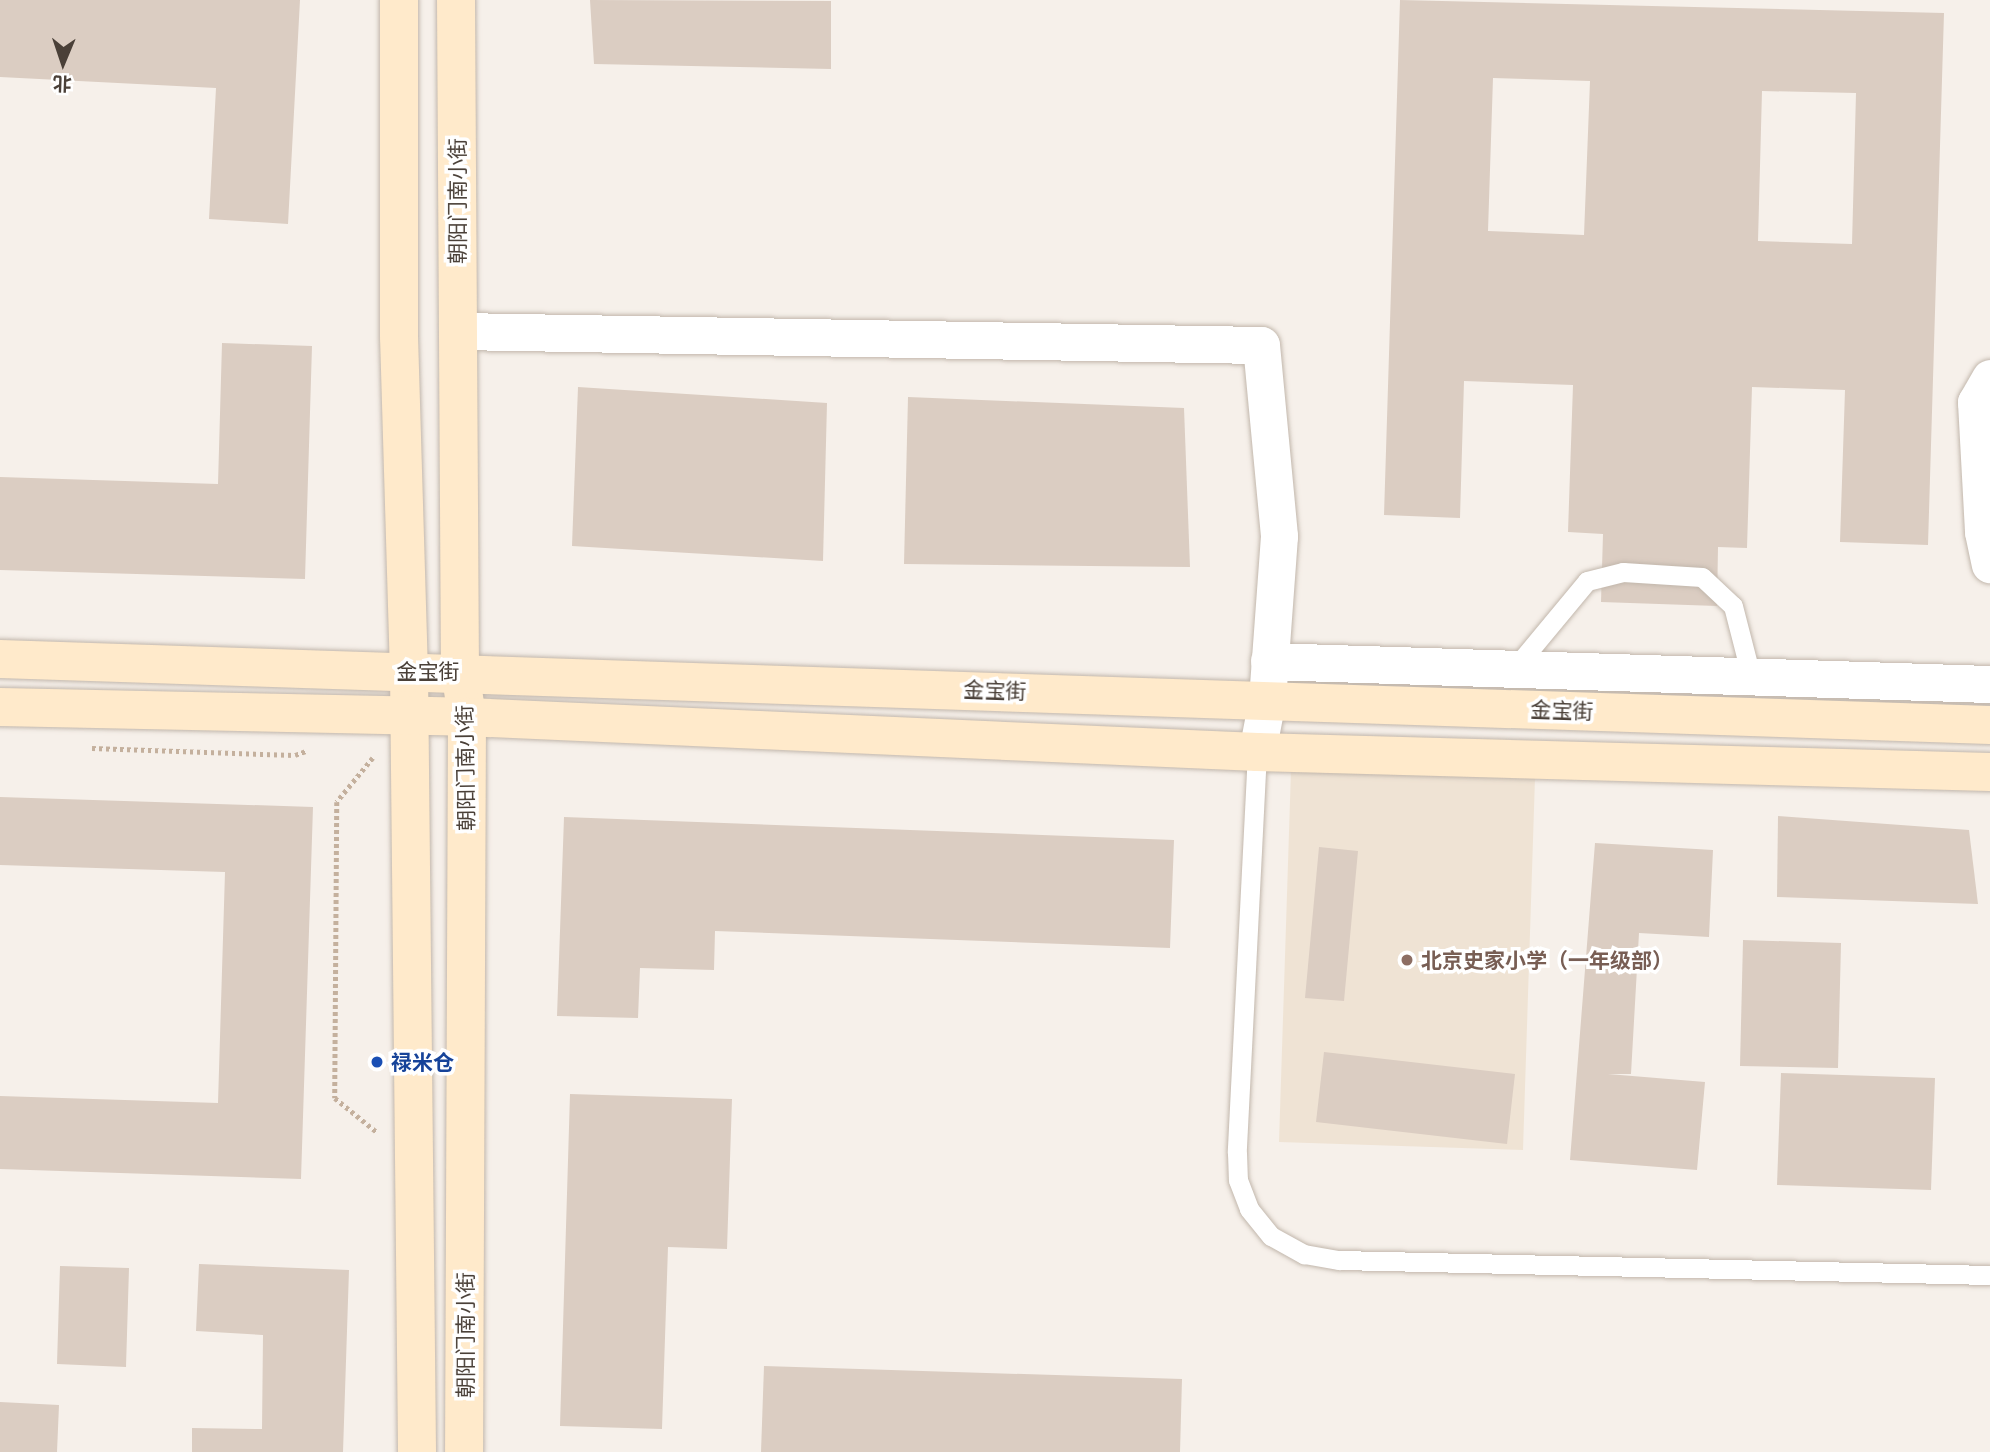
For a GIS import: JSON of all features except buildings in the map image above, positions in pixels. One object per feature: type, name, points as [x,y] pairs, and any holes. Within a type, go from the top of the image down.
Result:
[{"type":"main road","points":[[399,0],[399,336],[409,672],[406,717],[417,1452]]},
{"type":"main road","name":"朝阳门南小街","points":[[456,0],[460,671],[467,718],[464,1452]]},
{"type":"main road","name":"金宝街","points":[[0,659],[409,672],[460,671],[1990,725]]},
{"type":"main road","points":[[0,707],[467,718],[1257,752],[1990,772]]},
{"type":"street","points":[[458,331],[1261,345],[1279,536],[1267,700],[1257,752]]},
{"type":"street","points":[[1990,378],[1976,402],[1983,532],[1990,564]]},
{"type":"street","points":[[1269,661],[1990,684]]},
{"type":"lane","points":[[1514,668],[1587,581],[1623,572],[1702,577],[1733,606],[1751,676]]},
{"type":"lane","points":[[1257,752],[1237,1153],[1238,1180],[1249,1209],[1271,1236],[1304,1254],[1339,1260],[1990,1275]]},
{"type":"path","points":[[406,717],[337,802],[334,1098],[413,1162]]},
{"type":"shaded area","name":"北京史家小学（一年级部）","points":[[1291,770],[1535,778],[1523,1150],[1279,1142]]},
{"type":"place","name":"北京史家小学（一年级部）","points":[[1407,960]]},
{"type":"place","name":"禄米仓","points":[[377,1062]]}]
